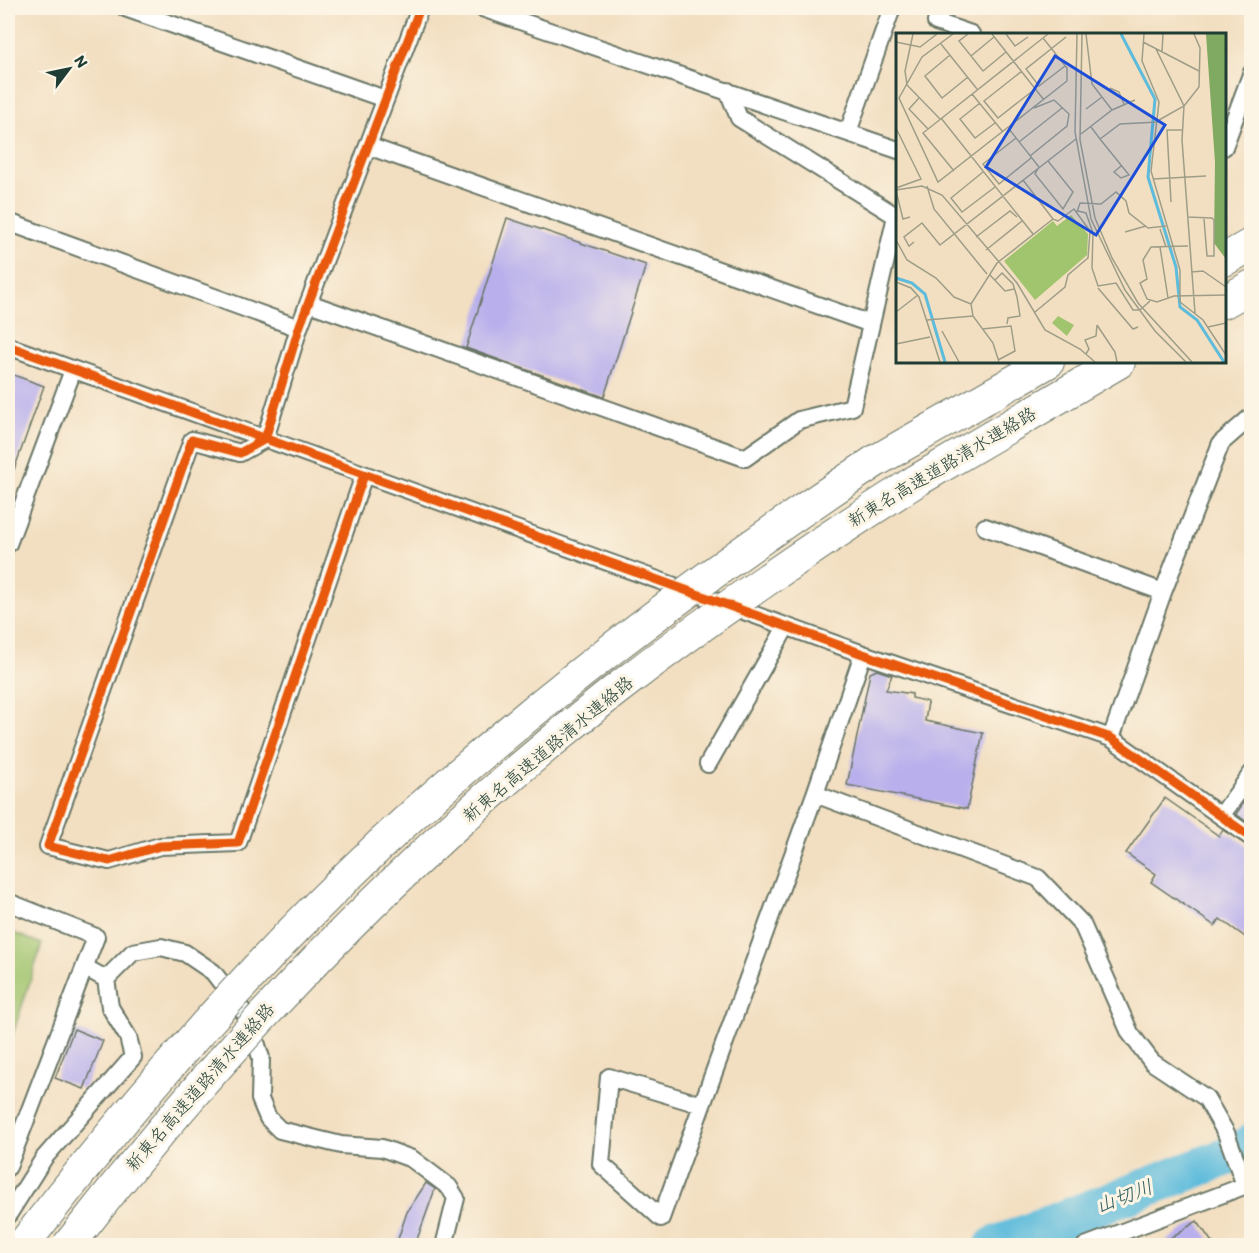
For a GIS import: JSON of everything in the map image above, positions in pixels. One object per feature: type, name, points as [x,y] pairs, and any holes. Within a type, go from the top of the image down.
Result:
[{"type":"highway","points":[[1226,259],[1251,244]]},
{"type":"highway","points":[[1226,301],[1251,286]]},
{"type":"highway","name":"新東名高速道路清水連絡路","points":[[22,1245],[111,1132],[244,982],[380,846],[508,731],[589,666],[736,555],[874,462],[1046,363]]},
{"type":"highway","name":"新東名高速道路清水連絡路","points":[[68,1245],[138,1156],[271,1005],[405,872],[611,693],[815,546],[916,481],[1117,363]]},
{"type":"street","points":[[124,8],[385,99]]},
{"type":"street","points":[[364,475],[238,843],[160,846],[109,861],[48,846],[192,440],[240,453],[265,439],[299,328],[420,8]]},
{"type":"street","points":[[482,8],[896,150]]},
{"type":"street","points":[[848,132],[892,8]]},
{"type":"street","points":[[942,8],[936,22],[968,33]]},
{"type":"street","points":[[1228,126],[1251,72]]},
{"type":"street","points":[[309,303],[746,458],[799,420],[852,406],[896,216],[739,118],[728,91]]},
{"type":"street","points":[[368,146],[871,324]]},
{"type":"street","points":[[8,222],[299,328]]},
{"type":"street","points":[[8,346],[786,627],[1111,738],[1251,838]]},
{"type":"street","points":[[8,544],[73,370]]},
{"type":"street","points":[[1111,738],[1163,592],[1221,443],[1251,416]]},
{"type":"street","points":[[985,527],[1163,592]]},
{"type":"street","points":[[708,764],[786,627]]},
{"type":"street","points":[[702,1105],[609,1077],[601,1164],[661,1218],[815,794],[863,654]]},
{"type":"street","points":[[1221,816],[1251,773]]},
{"type":"street","points":[[815,794],[1038,878],[1082,924],[1130,1033],[1152,1062],[1206,1098],[1226,1133],[1248,1184],[1085,1245]]},
{"type":"street","points":[[8,902],[96,937],[8,1167]]},
{"type":"street","points":[[106,979],[133,952],[161,947],[185,953],[213,972],[249,1019],[261,1058],[260,1099],[268,1118],[280,1130],[341,1145],[382,1148],[412,1159],[449,1187],[456,1198],[444,1245]]},
{"type":"street","points":[[86,968],[106,979]]},
{"type":"street","points":[[8,1215],[44,1158],[134,1057],[128,1037],[110,1007],[106,979]]},
{"type":"green space","points":[[8,931],[42,944],[8,1049]]},
{"type":"building","points":[[507,218],[646,265],[604,397],[466,348]]},
{"type":"building","points":[[8,373],[44,386],[10,481],[8,480]]},
{"type":"building","points":[[877,670],[892,675],[886,690],[912,694],[912,698],[928,702],[925,721],[983,733],[967,809],[847,785],[870,673]]},
{"type":"building","points":[[1251,792],[1251,825],[1236,814]]},
{"type":"building","points":[[1165,798],[1219,836],[1223,830],[1251,848],[1251,941],[1220,919],[1215,926],[1151,882],[1156,874],[1126,853]]},
{"type":"building","points":[[74,1029],[103,1041],[84,1089],[55,1078]]},
{"type":"building","points":[[426,1183],[435,1189],[415,1245],[398,1239],[407,1212]]},
{"type":"building","points":[[1197,1221],[1214,1245],[1160,1245],[1178,1233]]},
{"type":"waterway","name":"山切川","points":[[994,1246],[1234,1154],[1252,1143]]},
{"type":"cycle path","points":[[364,475],[238,843],[160,846],[109,861],[48,846],[192,440],[240,453],[265,439],[299,328],[420,8]]},
{"type":"cycle path","points":[[8,346],[863,654],[1111,738],[1252,838]]}]
